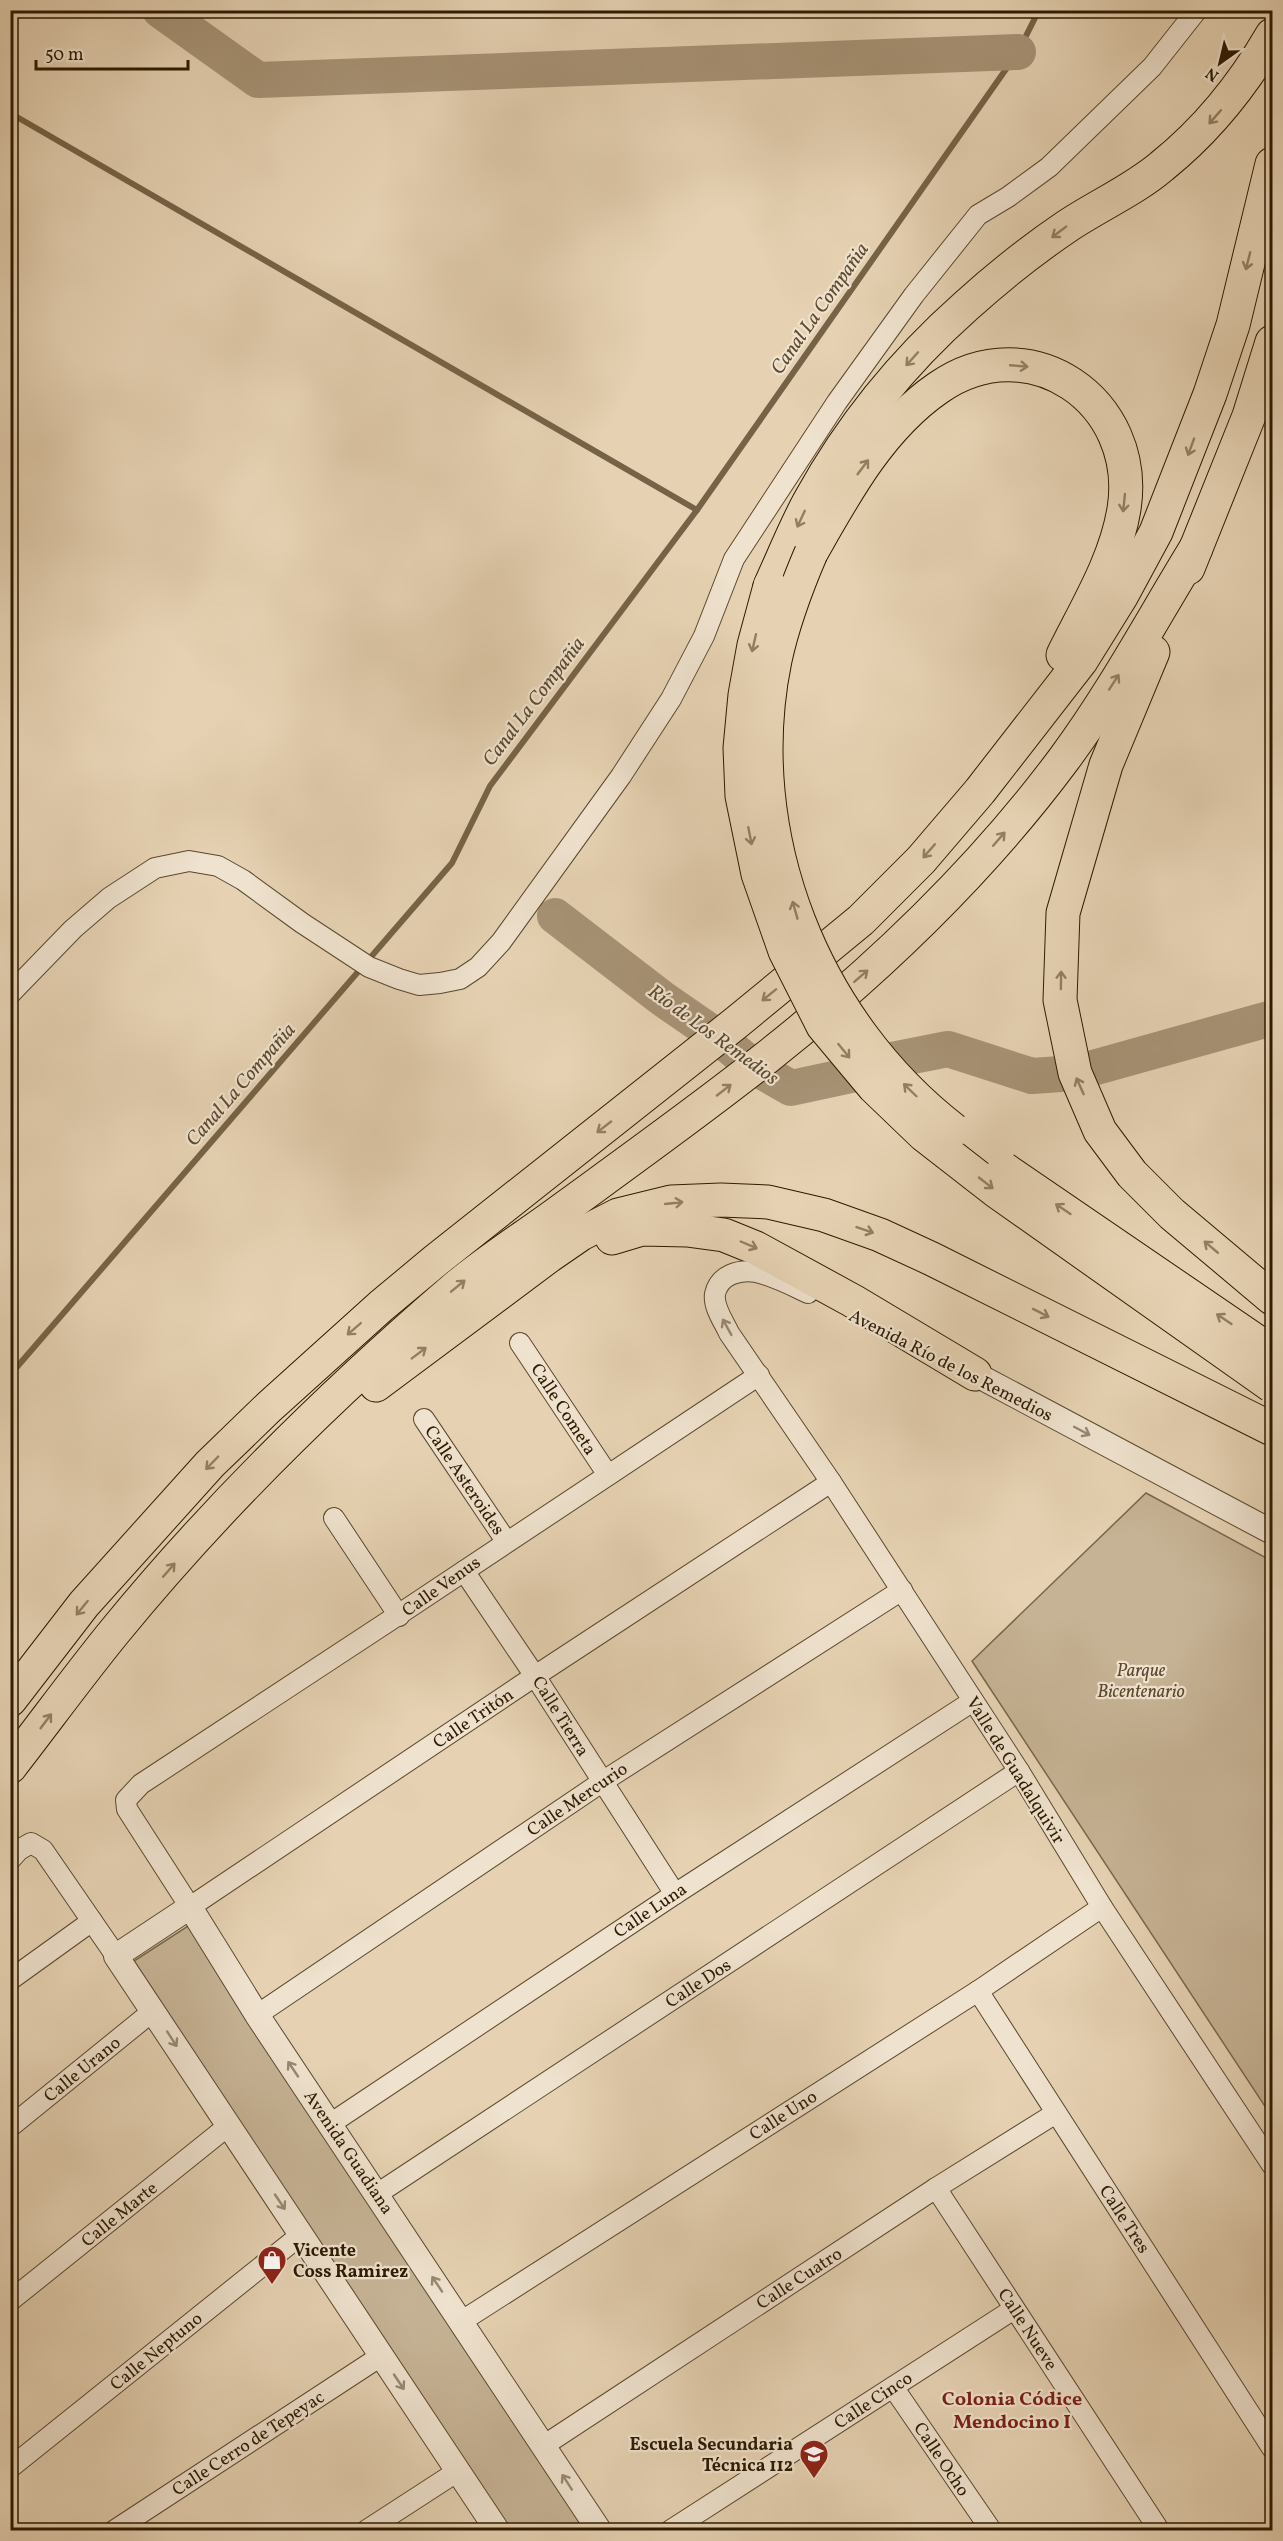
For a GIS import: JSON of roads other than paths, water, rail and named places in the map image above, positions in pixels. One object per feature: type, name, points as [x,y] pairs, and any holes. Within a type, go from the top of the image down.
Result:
[{"type":"highway","points":[[1272,34],[1255,65],[1214,119],[1161,167],[1065,228],[966,306],[917,353],[883,391],[850,435],[810,500],[770,586],[754,645],[745,694],[741,748],[742,796],[758,874],[785,951],[823,1026],[874,1087],[924,1135],[996,1191],[1272,1386]]},
{"type":"highway","points":[[10,1700],[84,1604],[210,1464],[269,1407],[417,1276],[737,1022],[861,920],[921,860],[1021,742],[1081,661],[1156,532],[1210,394],[1233,325],[1272,164]]},
{"type":"highway","points":[[1272,342],[1249,416],[1106,765],[1063,912],[1060,1000],[1074,1073],[1100,1131],[1132,1174],[1172,1214],[1272,1298]]},
{"type":"highway","points":[[1021,742],[1116,545],[1124,508],[1125,468],[1121,449],[1105,416],[1094,401],[1064,378],[1031,367],[1013,364],[988,367],[963,374],[947,382],[906,416],[855,477],[811,553],[791,600],[775,661],[767,728],[767,784],[774,837],[800,927],[833,995],[882,1062],[942,1121],[1006,1171],[1272,1352]]},
{"type":"highway","points":[[10,1767],[116,1630],[239,1490],[326,1405],[458,1286],[769,1056],[892,949],[957,886],[1004,834],[1065,758],[1116,680],[1196,548]]},
{"type":"highway","points":[[239,1490],[549,1256],[618,1215],[671,1202],[768,1202],[824,1215],[880,1235],[1272,1429]]},
{"type":"highway","points":[[549,1256],[642,1229],[687,1230],[724,1235],[756,1248],[853,1301],[975,1374]]},
{"type":"street","points":[[10,994],[73,929],[116,893],[155,868],[189,861],[218,866],[243,880],[302,923],[369,967],[419,985],[460,979],[478,967],[501,942],[621,776],[671,699],[704,636],[734,559],[837,402],[914,295],[978,215],[1008,197],[1048,167],[1152,67],[1197,10]]},
{"type":"street","name":"Avenida Río de los Remedios","points":[[759,1375],[729,1333],[717,1310],[715,1294],[723,1280],[734,1272],[753,1272],[773,1277],[975,1374],[1272,1532]]},
{"type":"street","name":"Calle Cometa","points":[[520,1343],[608,1476]]},
{"type":"street","name":"Calle Venus","points":[[126,1800],[141,1784],[399,1616],[506,1541],[759,1375]]},
{"type":"street","name":"Valle de Guadalquivir","points":[[759,1375],[902,1590],[1102,1907],[1272,2165]]},
{"type":"street","name":"Calle Asteroides","points":[[424,1419],[506,1541]]},
{"type":"street","name":"Calle Tritón","points":[[116,1956],[831,1482]]},
{"type":"street","points":[[334,1518],[399,1616]]},
{"type":"street","name":"Calle Tierra","points":[[464,1571],[536,1676],[675,1894]]},
{"type":"street","name":"Calle Mercurio","points":[[257,2015],[602,1782],[902,1590]]},
{"type":"street","name":"Calle Luna","points":[[330,2124],[675,1894],[974,1701]]},
{"type":"street","name":"Calle Dos","points":[[377,2194],[1018,1771]]},
{"type":"street","name":"Avenida Guadiana","points":[[126,1800],[131,1816],[257,2015],[599,2530]]},
{"type":"street","points":[[10,1860],[19,1850],[31,1843],[43,1850],[302,2234],[497,2530]]},
{"type":"street","name":"Calle Uno","points":[[462,2321],[978,1991],[1102,1907]]},
{"type":"street","points":[[10,1980],[92,1921]]},
{"type":"street","name":"Calle Tres","points":[[978,1991],[1056,2113],[1266,2425],[1272,2448]]},
{"type":"street","name":"Calle Urano","points":[[10,2127],[153,2011]]},
{"type":"street","name":"Calle Cuatro","points":[[543,2445],[936,2188],[1056,2113]]},
{"type":"street","name":"Calle Marte","points":[[10,2301],[228,2126]]},
{"type":"street","name":"Calle Nueve","points":[[936,2188],[1159,2530]]},
{"type":"street","name":"Calle Neptuno","points":[[13,2462],[302,2234]]},
{"type":"street","name":"Calle Cinco","points":[[671,2530],[1014,2309]]},
{"type":"street","name":"Calle Cerro de Tepeyac","points":[[114,2530],[381,2356]]},
{"type":"street","name":"Calle Ocho","points":[[893,2387],[991,2530]]},
{"type":"street","points":[[367,2530],[458,2471]]},
{"type":"waterway","points":[[160,10],[258,80],[1018,52]]},
{"type":"waterway","name":"Canal La Compañia","points":[[10,1375],[452,863],[490,786],[697,510],[1018,52],[1039,10]]},
{"type":"waterway","points":[[10,113],[697,510]]},
{"type":"waterway","name":"Río de Los Remedios","points":[[555,916],[663,999],[718,1037],[754,1067],[791,1088],[861,1073],[882,1062],[948,1049],[1032,1076],[1075,1073],[1272,1018]]},
{"type":"place","name":"Vicente Coss Ramirez","points":[[272,2286]]},
{"type":"place","name":"Escuela Secundaria Técnica 112","points":[[814,2480]]},
{"type":"district","name":"Colonia Códice Mendocino I","points":[[1012,2410]]},
{"type":"park label","name":"Parque Bicentenario","points":[[1141,1680]]}]
